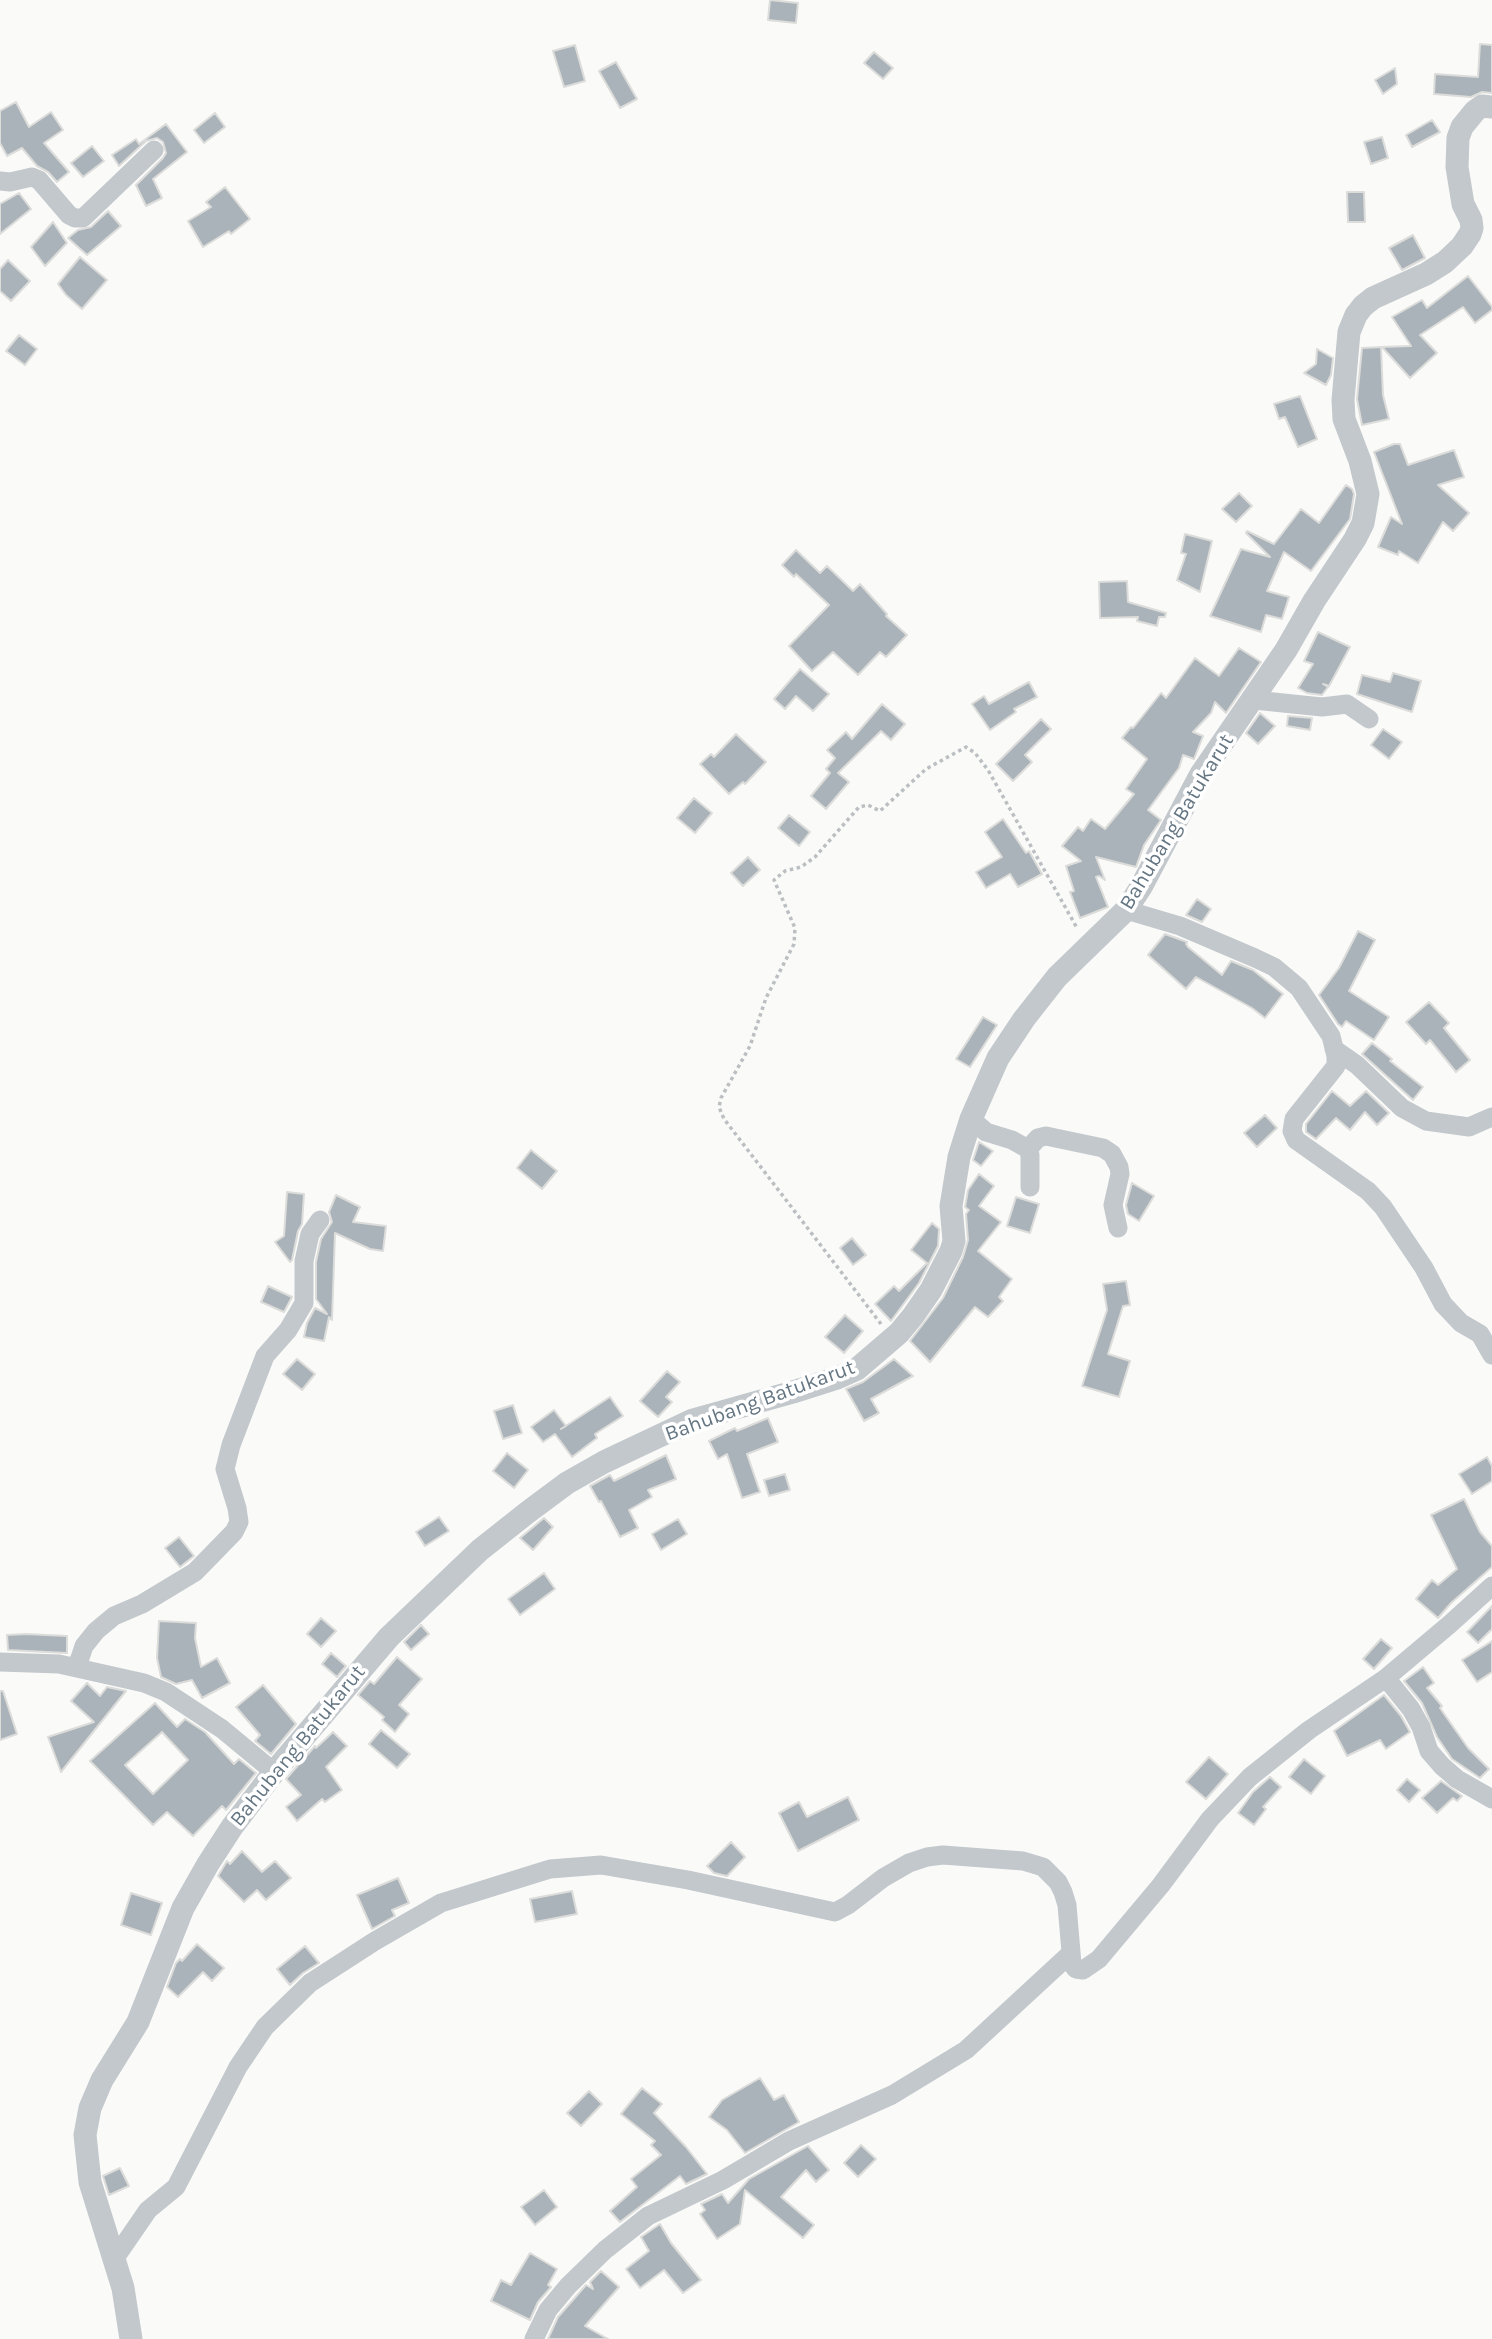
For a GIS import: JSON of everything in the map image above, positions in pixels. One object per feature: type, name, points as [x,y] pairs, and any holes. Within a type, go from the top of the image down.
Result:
[{"type":"street","name":"Bahubang Batukarut","points":[[131,2339],[123,2288],[90,2182],[85,2135],[90,2108],[102,2080],[138,2022],[183,1908],[232,1827],[274,1772],[389,1637],[480,1550],[567,1483],[604,1462],[693,1420],[837,1378],[857,1369],[893,1339],[913,1316],[931,1290],[951,1251],[954,1241],[951,1206],[959,1157],[971,1119],[998,1058],[1057,977],[1126,910],[1142,887],[1201,774],[1254,699],[1355,539],[1367,507],[1368,494],[1344,419],[1349,332],[1356,315],[1373,298],[1426,274],[1445,262],[1462,246],[1472,228],[1463,204],[1457,167],[1458,138],[1468,117],[1482,106],[1492,107]]},
{"type":"street","points":[[0,182],[32,177],[39,180],[69,215],[83,218],[154,150]]},
{"type":"street","points":[[1254,699],[1322,706],[1347,704],[1369,719]]},
{"type":"street","points":[[1126,910],[1180,926],[1274,967],[1299,988],[1331,1036],[1336,1066],[1294,1119],[1292,1131],[1296,1140],[1368,1191],[1424,1268],[1443,1304],[1461,1323],[1479,1334],[1492,1354]]},
{"type":"street","points":[[1334,1049],[1357,1065],[1402,1108],[1426,1121],[1469,1127],[1492,1117]]},
{"type":"street","points":[[971,1119],[986,1132],[1012,1140],[1028,1149],[1030,1187]]},
{"type":"street","points":[[1028,1149],[1038,1138],[1046,1136],[1103,1148],[1112,1154],[1120,1174],[1113,1205],[1118,1228]]},
{"type":"street","points":[[77,1667],[84,1646],[96,1631],[114,1616],[142,1604],[195,1572],[234,1532],[239,1522],[238,1515],[225,1469],[231,1445],[265,1356],[288,1330],[304,1303],[304,1261],[310,1234],[320,1220]]},
{"type":"street","points":[[115,2258],[148,2210],[176,2188],[251,2044],[265,2027],[310,1983],[441,1903],[550,1869],[601,1865],[688,1880],[835,1912],[883,1878],[909,1863],[927,1857],[943,1855],[1023,1861],[1043,1867],[1058,1882],[1067,1905],[1072,1964],[1076,1969],[1083,1970],[1089,1968],[1130,1923],[1210,1819],[1233,1794],[1275,1755],[1386,1678],[1492,1586]]},
{"type":"street","points":[[0,1662],[59,1664],[144,1683],[166,1692],[222,1729],[274,1772]]},
{"type":"street","points":[[1386,1678],[1422,1727],[1429,1751],[1442,1766],[1457,1779],[1492,1800]]},
{"type":"street","points":[[534,2339],[548,2311],[568,2286],[605,2250],[648,2216],[723,2180],[789,2141],[892,2095],[966,2050],[1070,1954]]},
{"type":"path","points":[[893,1339],[724,1119],[719,1107],[721,1098],[750,1046],[766,998],[794,944],[795,928],[774,880],[785,871],[801,867],[815,857],[859,807],[868,805],[880,811],[926,769],[966,747],[975,753],[988,770],[1088,949]]},
{"type":"building","points":[[770,0],[798,3],[796,23],[768,20]]},
{"type":"building","points":[[1480,44],[1492,45],[1492,93],[1482,92],[1471,97],[1434,94],[1435,74],[1478,77]]},
{"type":"building","points":[[575,45],[585,81],[564,87],[553,51]]},
{"type":"building","points":[[874,52],[893,68],[883,79],[864,63]]},
{"type":"building","points":[[616,62],[637,99],[620,108],[599,71]]},
{"type":"building","points":[[1395,68],[1397,84],[1383,94],[1375,80]]},
{"type":"building","points":[[16,102],[29,127],[51,112],[63,130],[44,143],[69,172],[57,182],[48,172],[37,166],[22,148],[7,156],[0,143],[0,111]]},
{"type":"building","points":[[215,113],[225,127],[204,143],[194,130]]},
{"type":"building","points":[[1432,120],[1440,132],[1412,147],[1406,135]]},
{"type":"building","points":[[166,124],[187,152],[153,179],[162,198],[146,206],[136,185],[163,158],[166,153],[163,142],[157,138],[146,141],[119,166],[112,155],[136,139],[139,144]]},
{"type":"building","points":[[1382,137],[1388,158],[1371,164],[1364,142]]},
{"type":"building","points":[[92,146],[104,161],[83,177],[71,163]]},
{"type":"building","points":[[225,187],[250,219],[231,234],[229,231],[203,247],[188,221],[211,207],[206,202]]},
{"type":"building","points":[[1347,192],[1364,192],[1365,222],[1348,222]]},
{"type":"building","points":[[19,193],[31,209],[0,234],[0,204]]},
{"type":"building","points":[[108,211],[121,226],[87,255],[68,238],[78,230],[91,227]]},
{"type":"building","points":[[53,222],[67,243],[45,266],[31,247]]},
{"type":"building","points":[[1413,235],[1425,258],[1402,270],[1389,248]]},
{"type":"building","points":[[80,257],[107,280],[82,309],[58,284]]},
{"type":"building","points":[[8,260],[30,281],[11,301],[0,291],[0,269]]},
{"type":"building","points":[[1468,276],[1492,310],[1475,323],[1463,307],[1420,335],[1437,353],[1410,378],[1382,347],[1411,346],[1392,317],[1422,300],[1427,308]]},
{"type":"building","points":[[19,335],[37,349],[25,365],[6,351]]},
{"type":"building","points":[[1381,347],[1383,395],[1389,419],[1362,425],[1357,399],[1362,348]]},
{"type":"building","points":[[1317,349],[1333,358],[1331,375],[1326,385],[1304,373],[1316,364]]},
{"type":"building","points":[[1300,396],[1317,439],[1298,447],[1285,417],[1279,419],[1274,404]]},
{"type":"building","points":[[1400,444],[1408,465],[1454,450],[1464,477],[1438,485],[1469,513],[1453,531],[1443,522],[1418,563],[1399,551],[1398,555],[1378,547],[1391,517],[1402,524],[1374,452]]},
{"type":"building","points":[[1346,485],[1354,494],[1350,519],[1311,571],[1284,552],[1267,591],[1289,597],[1282,619],[1266,615],[1261,632],[1210,616],[1241,549],[1270,557],[1247,531],[1274,544],[1301,509],[1319,523]]},
{"type":"building","points":[[1239,493],[1252,506],[1236,522],[1222,509]]},
{"type":"building","points":[[1185,534],[1212,541],[1200,592],[1177,580],[1186,554],[1181,553]]},
{"type":"building","points":[[796,550],[820,573],[827,566],[853,591],[860,584],[886,616],[907,635],[886,657],[880,652],[858,675],[833,652],[812,671],[789,646],[829,605],[796,574],[794,577],[782,565]]},
{"type":"building","points":[[1127,581],[1128,602],[1166,613],[1165,617],[1159,617],[1157,626],[1137,621],[1138,617],[1100,618],[1099,582]]},
{"type":"building","points":[[1318,632],[1350,647],[1329,686],[1323,684],[1328,687],[1322,695],[1307,693],[1298,688],[1313,664],[1304,661]]},
{"type":"building","points":[[1239,648],[1261,662],[1226,713],[1215,702],[1211,713],[1193,732],[1203,736],[1194,759],[1183,755],[1179,768],[1148,810],[1161,820],[1144,845],[1136,867],[1096,857],[1105,880],[1096,877],[1108,907],[1080,918],[1070,892],[1074,891],[1066,866],[1081,861],[1062,846],[1078,827],[1083,831],[1091,819],[1105,829],[1134,794],[1126,789],[1147,759],[1122,738],[1161,693],[1166,698],[1195,658],[1219,676]]},
{"type":"building","points":[[800,669],[829,694],[813,711],[796,696],[785,709],[774,699]]},
{"type":"building","points":[[1393,673],[1421,681],[1412,712],[1357,694],[1362,675],[1390,682]]},
{"type":"building","points":[[1029,682],[1037,697],[1014,709],[1016,712],[990,730],[972,704],[984,696],[989,704]]},
{"type":"building","points":[[882,704],[905,724],[891,740],[881,731],[838,773],[849,782],[826,809],[811,796],[830,773],[826,769],[835,758],[827,750],[846,732],[852,739]]},
{"type":"building","points":[[1260,713],[1275,726],[1258,744],[1246,733]]},
{"type":"building","points":[[1288,716],[1312,718],[1310,730],[1287,726]]},
{"type":"building","points":[[1041,719],[1051,729],[1025,755],[1032,762],[1013,781],[996,764]]},
{"type":"building","points":[[1383,729],[1402,742],[1389,759],[1371,745]]},
{"type":"building","points":[[736,734],[766,762],[745,784],[743,782],[729,794],[700,764],[711,754],[714,757]]},
{"type":"building","points":[[694,798],[712,813],[695,833],[677,818]]},
{"type":"building","points":[[789,815],[810,832],[799,846],[778,828]]},
{"type":"building","points":[[1003,819],[1026,853],[1029,851],[1042,874],[1018,887],[1010,874],[986,888],[976,872],[1002,857],[985,832]]},
{"type":"building","points":[[748,857],[760,870],[743,886],[731,873]]},
{"type":"building","points":[[1197,899],[1211,909],[1202,922],[1186,915]]},
{"type":"building","points":[[1358,931],[1375,940],[1349,991],[1389,1017],[1374,1040],[1346,1021],[1342,1027],[1338,1024],[1319,995],[1339,968]]},
{"type":"building","points":[[1165,934],[1187,942],[1188,947],[1222,975],[1231,961],[1253,970],[1283,994],[1265,1018],[1196,977],[1186,989],[1148,955]]},
{"type":"building","points":[[1429,1002],[1449,1023],[1444,1028],[1470,1060],[1456,1072],[1430,1040],[1426,1044],[1406,1022]]},
{"type":"building","points":[[983,1017],[997,1025],[970,1067],[956,1059]]},
{"type":"building","points":[[1372,1043],[1423,1087],[1413,1100],[1362,1054]]},
{"type":"building","points":[[1332,1091],[1350,1106],[1366,1091],[1389,1113],[1377,1125],[1365,1112],[1350,1130],[1336,1118],[1316,1139],[1306,1132],[1306,1124]]},
{"type":"building","points":[[1265,1115],[1277,1128],[1257,1147],[1244,1133]]},
{"type":"building","points":[[979,1142],[993,1151],[981,1166],[973,1160]]},
{"type":"building","points":[[531,1150],[557,1171],[542,1189],[517,1168]]},
{"type":"building","points":[[979,1174],[994,1186],[979,1206],[1001,1222],[978,1251],[1012,1279],[999,1297],[1003,1301],[988,1317],[975,1307],[930,1362],[910,1341],[943,1298],[963,1257],[968,1240],[966,1214],[969,1210],[965,1207],[968,1190]]},
{"type":"building","points":[[1132,1183],[1154,1196],[1139,1221],[1128,1214],[1126,1205]]},
{"type":"building","points":[[287,1192],[304,1194],[302,1224],[290,1262],[275,1242],[284,1236]]},
{"type":"building","points":[[336,1195],[360,1207],[353,1222],[386,1226],[383,1251],[370,1249],[335,1233],[332,1320],[329,1317],[324,1341],[304,1337],[307,1323],[315,1308],[327,1314],[316,1299],[316,1262],[321,1239],[332,1222],[329,1212]]},
{"type":"building","points":[[1016,1197],[1039,1204],[1030,1233],[1007,1226]]},
{"type":"building","points":[[932,1223],[939,1229],[938,1246],[919,1283],[891,1321],[875,1304],[894,1286],[899,1291],[927,1263],[911,1250]]},
{"type":"building","points":[[852,1238],[866,1255],[853,1265],[840,1248]]},
{"type":"building","points":[[1126,1281],[1130,1305],[1123,1306],[1108,1354],[1130,1361],[1119,1397],[1082,1386],[1107,1310],[1103,1284]]},
{"type":"building","points":[[268,1286],[292,1297],[284,1312],[261,1302]]},
{"type":"building","points":[[845,1315],[863,1331],[844,1353],[825,1337]]},
{"type":"building","points":[[297,1359],[315,1374],[302,1390],[283,1374]]},
{"type":"building","points":[[894,1359],[913,1376],[871,1399],[879,1413],[864,1421],[846,1389],[863,1382]]},
{"type":"building","points":[[667,1371],[680,1382],[666,1397],[672,1402],[658,1417],[640,1401]]},
{"type":"building","points":[[610,1397],[623,1416],[595,1434],[597,1438],[572,1457],[555,1434],[543,1442],[531,1427],[554,1410],[566,1426]]},
{"type":"building","points":[[513,1405],[522,1433],[503,1439],[494,1411]]},
{"type":"building","points":[[768,1418],[778,1442],[747,1454],[760,1492],[742,1498],[727,1454],[718,1459],[709,1441],[735,1428],[737,1431]]},
{"type":"building","points":[[507,1453],[528,1470],[514,1488],[493,1471]]},
{"type":"building","points":[[666,1455],[676,1479],[648,1490],[652,1497],[629,1510],[638,1528],[620,1537],[590,1486],[610,1475],[614,1481]]},
{"type":"building","points":[[1487,1457],[1492,1466],[1492,1481],[1472,1494],[1459,1474]]},
{"type":"building","points":[[785,1474],[790,1490],[769,1496],[764,1480]]},
{"type":"building","points":[[1464,1499],[1480,1532],[1492,1546],[1492,1567],[1438,1618],[1416,1599],[1432,1580],[1438,1585],[1457,1569],[1431,1515]]},
{"type":"building","points":[[439,1517],[449,1531],[425,1546],[416,1532]]},
{"type":"building","points":[[544,1518],[553,1527],[533,1550],[520,1538]]},
{"type":"building","points":[[678,1519],[687,1534],[661,1550],[652,1534]]},
{"type":"building","points":[[179,1537],[194,1556],[180,1567],[165,1548]]},
{"type":"building","points":[[544,1573],[555,1589],[520,1615],[508,1599]]},
{"type":"building","points":[[1492,1606],[1492,1629],[1478,1643],[1467,1632]]},
{"type":"building","points":[[321,1618],[336,1631],[321,1647],[307,1634]]},
{"type":"building","points":[[159,1621],[196,1623],[195,1638],[201,1667],[217,1658],[230,1683],[202,1698],[192,1680],[176,1684],[161,1677],[157,1658]]},
{"type":"building","points":[[421,1625],[429,1634],[411,1650],[404,1642]]},
{"type":"building","points":[[7,1635],[67,1636],[67,1653],[8,1650]]},
{"type":"building","points":[[1381,1639],[1392,1648],[1374,1669],[1363,1659]]},
{"type":"building","points":[[1492,1641],[1492,1672],[1477,1682],[1462,1660]]},
{"type":"building","points":[[331,1653],[346,1666],[337,1677],[322,1664]]},
{"type":"building","points":[[397,1657],[422,1679],[399,1705],[409,1714],[395,1732],[382,1720],[384,1717],[358,1695],[370,1681],[374,1684]]},
{"type":"building","points":[[1423,1667],[1434,1683],[1427,1688],[1442,1706],[1440,1708],[1468,1748],[1489,1769],[1480,1778],[1452,1759],[1437,1737],[1422,1703],[1404,1681]]},
{"type":"building","points":[[87,1683],[100,1696],[107,1687],[126,1691],[61,1772],[48,1737],[94,1722],[71,1701]]},
{"type":"building","points":[[263,1685],[296,1724],[271,1754],[255,1741],[260,1735],[236,1707]]},
{"type":"building","points":[[0,1691],[3,1691],[17,1734],[0,1740]]},
{"type":"building","points":[[1384,1695],[1410,1732],[1386,1749],[1380,1740],[1347,1756],[1334,1731]]},
{"type":"building","points":[[155,1703],[177,1727],[185,1719],[205,1732],[234,1764],[239,1759],[256,1773],[226,1810],[222,1806],[193,1836],[167,1812],[153,1825],[90,1761]],"holes":[[[162,1732],[188,1760],[153,1794],[125,1765]]]},
{"type":"building","points":[[381,1730],[410,1754],[397,1768],[369,1744]]},
{"type":"building","points":[[333,1732],[347,1746],[326,1767],[342,1790],[325,1802],[322,1799],[297,1821],[286,1807],[301,1795],[286,1779],[315,1746],[316,1748]]},
{"type":"building","points":[[1209,1757],[1228,1774],[1206,1799],[1186,1782]]},
{"type":"building","points":[[1304,1759],[1325,1776],[1311,1794],[1289,1777]]},
{"type":"building","points":[[1270,1777],[1281,1787],[1263,1807],[1266,1809],[1254,1825],[1238,1813],[1253,1792]]},
{"type":"building","points":[[1407,1779],[1420,1790],[1409,1802],[1397,1790]]},
{"type":"building","points":[[1441,1781],[1462,1796],[1457,1801],[1453,1798],[1437,1813],[1422,1798]]},
{"type":"building","points":[[848,1797],[859,1820],[798,1851],[779,1813],[799,1802],[807,1817]]},
{"type":"building","points":[[731,1842],[745,1857],[727,1876],[714,1873],[707,1866]]},
{"type":"building","points":[[242,1851],[262,1872],[275,1861],[291,1878],[266,1900],[257,1890],[244,1902],[218,1876],[227,1861],[230,1864]]},
{"type":"building","points":[[398,1878],[409,1903],[392,1910],[395,1916],[372,1929],[357,1895]]},
{"type":"building","points":[[572,1891],[577,1914],[535,1922],[530,1899]]},
{"type":"building","points":[[131,1893],[162,1903],[151,1935],[121,1925]]},
{"type":"building","points":[[197,1944],[224,1968],[212,1981],[203,1972],[178,1997],[167,1987],[176,1963],[180,1959],[182,1961]]},
{"type":"building","points":[[305,1946],[319,1963],[290,1985],[277,1969]]},
{"type":"building","points":[[760,2078],[774,2100],[784,2095],[799,2122],[745,2153],[727,2130],[709,2117],[722,2100]]},
{"type":"building","points":[[642,2088],[662,2104],[654,2113],[707,2174],[686,2184],[680,2176],[620,2222],[610,2211],[637,2187],[631,2179],[661,2155],[651,2145],[655,2141],[621,2114]]},
{"type":"building","points":[[589,2091],[602,2104],[581,2126],[567,2113]]},
{"type":"building","points":[[861,2145],[876,2159],[858,2177],[844,2163]]},
{"type":"building","points":[[808,2146],[829,2170],[816,2182],[806,2170],[781,2197],[814,2225],[803,2238],[745,2190],[740,2224],[717,2239],[700,2214],[705,2210],[701,2204],[722,2194],[728,2203],[749,2179]]},
{"type":"building","points":[[120,2168],[129,2186],[109,2195],[103,2176]]},
{"type":"building","points":[[544,2190],[557,2207],[535,2225],[521,2207]]},
{"type":"building","points":[[660,2224],[671,2243],[701,2280],[683,2293],[664,2270],[640,2288],[626,2269],[649,2251],[641,2237]]},
{"type":"building","points":[[530,2253],[557,2269],[548,2285],[551,2287],[538,2302],[530,2320],[491,2301],[501,2280],[511,2285]]},
{"type":"building","points":[[601,2271],[619,2287],[585,2326],[608,2339],[548,2339],[558,2317],[586,2285],[593,2289],[590,2282]]}]
